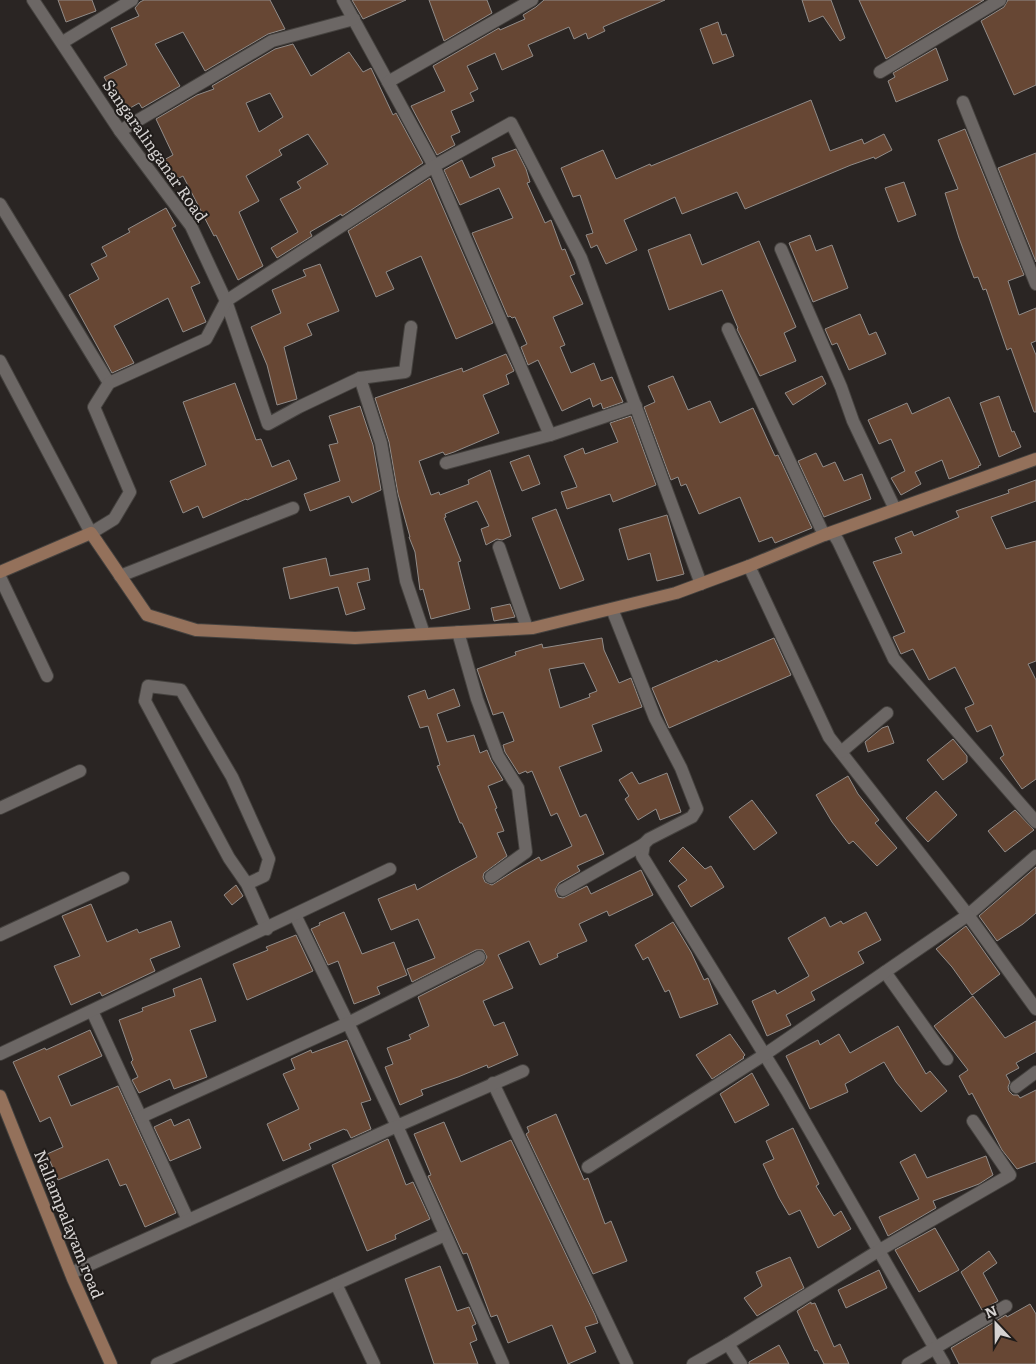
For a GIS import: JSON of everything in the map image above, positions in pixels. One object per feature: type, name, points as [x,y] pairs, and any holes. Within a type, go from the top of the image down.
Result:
[{"type":"street","name":"Sangaralinganar Road","points":[[34,0],[120,131],[191,226],[226,301],[268,424],[298,407],[360,378]]},
{"type":"street","points":[[63,42],[132,0]]},
{"type":"street","points":[[344,0],[434,166],[550,435]]},
{"type":"street","points":[[388,82],[532,0]]},
{"type":"street","points":[[880,72],[1000,0]]},
{"type":"street","points":[[120,131],[272,41],[354,19]]},
{"type":"street","points":[[963,102],[1036,284]]},
{"type":"street","points":[[47,676],[1,571],[92,533],[114,519],[130,492],[94,407],[109,383],[206,339],[226,301],[434,166],[511,123],[581,258],[701,584]]},
{"type":"street","points":[[0,204],[109,383]]},
{"type":"street","points":[[780,249],[841,387],[853,421],[895,509]]},
{"type":"street","points":[[411,327],[405,372],[360,378],[381,443],[406,581],[424,634]]},
{"type":"street","points":[[728,329],[824,535]]},
{"type":"street","points":[[0,361],[92,533],[147,615],[196,630],[355,638],[528,628],[676,593],[824,535],[1036,459]]},
{"type":"street","points":[[446,464],[550,435],[636,406]]},
{"type":"street","points":[[120,576],[293,508]]},
{"type":"street","points":[[824,535],[833,533],[838,541],[894,659],[1036,822]]},
{"type":"street","points":[[499,547],[528,628]]},
{"type":"street","points":[[749,566],[829,737],[968,915],[1036,1009]]},
{"type":"street","points":[[563,890],[692,817],[697,809],[681,768],[655,718],[612,609]]},
{"type":"street","points":[[458,632],[477,699],[498,756],[518,788],[525,838],[526,852],[491,877]]},
{"type":"street","points":[[247,884],[264,876],[268,859],[232,777],[181,690],[148,686],[145,701],[229,858],[247,884],[267,929]]},
{"type":"street","points":[[841,752],[887,713]]},
{"type":"street","points":[[0,808],[80,771]]},
{"type":"street","points":[[644,844],[642,856],[787,1091],[944,1364]]},
{"type":"street","points":[[588,1166],[764,1055],[968,915],[1036,856]]},
{"type":"street","points":[[0,1054],[295,916],[390,869]]},
{"type":"street","points":[[0,936],[123,878]]},
{"type":"street","points":[[295,916],[397,1126],[503,1364]]},
{"type":"street","points":[[141,1117],[348,1023],[479,957]]},
{"type":"street","points":[[885,972],[948,1059]]},
{"type":"street","points":[[92,1011],[188,1220]]},
{"type":"street","points":[[71,1273],[523,1070]]},
{"type":"street","points":[[1016,1087],[1036,1072]]},
{"type":"street","points":[[493,1083],[627,1364]]},
{"type":"street","name":"Nallampalayam road","points":[[0,1096],[71,1273],[110,1364]]},
{"type":"street","points":[[693,1364],[878,1251],[1010,1174],[973,1121]]},
{"type":"street","points":[[157,1364],[446,1235]]},
{"type":"street","points":[[336,1284],[374,1364]]},
{"type":"street","points":[[908,1364],[1006,1306]]},
{"type":"street","points":[[728,1344],[741,1364]]},
{"type":"building","points":[[58,0],[92,0],[96,11],[66,22]]},
{"type":"building","points":[[144,0],[270,0],[285,29],[268,34],[205,71],[183,32],[155,44],[180,86],[142,108],[139,103],[123,112],[104,77],[127,65],[111,28],[139,16],[135,8]]},
{"type":"building","points":[[352,0],[406,0],[363,19]]},
{"type":"building","points":[[429,0],[487,0],[492,13],[444,41]]},
{"type":"building","points":[[544,0],[665,0],[603,27],[605,31],[588,39],[586,33],[574,39],[569,27],[528,45],[533,56],[502,70],[495,53],[467,66],[478,89],[470,93],[474,101],[451,111],[460,132],[451,136],[455,145],[437,155],[411,106],[445,91],[433,66],[499,28],[500,30],[525,19],[523,15]]},
{"type":"building","points":[[802,0],[831,0],[845,38],[840,41],[823,16],[809,22]]},
{"type":"building","points":[[859,0],[984,0],[886,59]]},
{"type":"building","points":[[1008,0],[1036,0],[1036,85],[1014,95],[981,21],[1004,7]]},
{"type":"building","points":[[718,22],[722,35],[726,34],[734,56],[713,64],[700,29]]},
{"type":"building","points":[[293,44],[311,76],[349,52],[363,72],[371,68],[393,115],[396,113],[423,163],[342,216],[341,214],[310,232],[312,236],[277,258],[271,248],[298,232],[280,199],[301,188],[297,182],[328,164],[308,134],[279,150],[282,155],[246,176],[259,201],[239,212],[263,266],[238,280],[216,235],[214,236],[183,176],[173,181],[162,161],[173,155],[156,119],[197,95],[214,89],[212,86],[275,49]],"holes":[[[270,93],[283,117],[259,132],[246,103]]]},
{"type":"building","points":[[936,48],[948,80],[896,102],[888,81],[895,77],[893,73]]},
{"type":"building","points":[[811,100],[830,151],[862,139],[864,144],[884,134],[892,150],[875,159],[874,157],[851,165],[745,209],[737,192],[682,214],[675,197],[624,220],[637,250],[606,264],[597,245],[591,248],[586,235],[593,233],[580,195],[573,197],[561,168],[603,150],[616,179]]},
{"type":"building","points":[[965,129],[1024,275],[1008,281],[1019,315],[1036,308],[1036,341],[1031,343],[1036,355],[1036,412],[1034,412],[1011,348],[1007,350],[986,289],[983,290],[978,277],[974,278],[945,193],[958,189],[938,140]]},
{"type":"building","points":[[516,149],[526,169],[530,182],[527,183],[545,223],[551,220],[562,250],[565,249],[575,274],[570,276],[583,304],[553,317],[565,345],[560,347],[571,373],[594,363],[601,381],[612,377],[623,402],[603,409],[601,403],[593,407],[590,398],[562,411],[538,360],[528,365],[521,347],[527,344],[515,317],[508,317],[472,233],[513,218],[499,188],[460,205],[444,170],[462,160],[470,178],[495,166],[492,158]]},
{"type":"building","points":[[1036,153],[1036,262],[998,168]]},
{"type":"building","points":[[430,178],[493,323],[456,339],[421,256],[386,272],[394,289],[376,297],[348,231]]},
{"type":"building","points":[[904,182],[916,215],[898,222],[885,188]]},
{"type":"building","points":[[166,208],[176,226],[172,228],[200,283],[191,287],[206,322],[183,332],[168,298],[114,326],[134,363],[112,373],[69,295],[99,279],[91,264],[107,256],[102,247],[130,232],[128,229]]},
{"type":"building","points":[[690,234],[702,265],[759,241],[796,327],[784,333],[796,361],[760,376],[737,329],[722,290],[669,310],[648,250]]},
{"type":"building","points":[[810,235],[816,251],[832,245],[848,288],[813,302],[789,243]]},
{"type":"building","points":[[320,264],[339,311],[307,324],[312,335],[284,347],[297,399],[277,405],[267,365],[251,327],[281,313],[272,290],[306,276],[303,270]]},
{"type":"building","points":[[860,314],[869,335],[876,332],[886,354],[849,370],[837,343],[832,345],[825,329]]},
{"type":"building","points":[[506,354],[514,371],[506,375],[509,384],[483,395],[499,433],[454,452],[445,455],[443,452],[419,461],[431,495],[439,492],[440,495],[469,484],[468,480],[490,470],[511,536],[502,540],[497,539],[486,545],[481,529],[489,526],[477,501],[445,514],[446,517],[444,518],[461,561],[458,562],[470,609],[431,619],[423,589],[420,590],[415,552],[409,537],[398,494],[389,442],[375,398],[462,368],[463,372]]},
{"type":"building","points":[[673,376],[688,410],[710,401],[720,423],[753,408],[775,456],[778,455],[812,528],[775,543],[772,537],[759,542],[740,497],[699,514],[686,484],[681,486],[678,477],[671,480],[644,407],[655,402],[648,386]]},
{"type":"building","points":[[822,376],[826,384],[793,405],[785,393]]},
{"type":"building","points":[[235,383],[256,440],[261,439],[272,467],[289,460],[297,479],[203,518],[198,506],[183,513],[170,481],[206,465],[183,402]]},
{"type":"building","points":[[999,396],[1012,432],[1014,431],[1021,447],[999,457],[980,403]]},
{"type":"building","points":[[949,397],[981,465],[949,479],[942,460],[915,472],[921,484],[901,495],[891,478],[905,471],[891,439],[879,444],[868,420],[907,403],[912,414]]},
{"type":"building","points":[[360,406],[373,445],[381,490],[352,503],[349,496],[310,511],[304,494],[340,481],[329,445],[338,443],[329,416]]},
{"type":"building","points":[[631,416],[656,485],[613,502],[610,494],[567,509],[561,492],[577,487],[564,456],[583,448],[585,454],[618,442],[610,423]]},
{"type":"building","points":[[816,453],[823,467],[835,462],[844,481],[862,474],[871,499],[824,517],[798,461]]},
{"type":"building","points":[[529,455],[540,484],[522,491],[510,462]]},
{"type":"building","points":[[1036,480],[1036,501],[991,517],[1006,549],[1036,541],[1036,661],[1028,664],[1036,680],[1036,779],[1022,789],[1000,758],[1004,755],[991,725],[977,732],[965,708],[974,704],[955,667],[929,680],[913,649],[901,654],[893,637],[905,632],[873,562],[902,553],[895,538],[912,531],[914,536],[959,517],[956,511],[1009,493],[1008,490]]},
{"type":"building","points":[[556,509],[584,580],[560,589],[532,518]]},
{"type":"building","points":[[667,515],[684,574],[657,581],[650,553],[628,560],[619,529]]},
{"type":"building","points":[[326,558],[330,576],[368,568],[370,580],[357,583],[365,609],[346,615],[338,587],[290,599],[283,568]]},
{"type":"building","points":[[510,604],[515,617],[494,621],[491,608]]},
{"type":"building","points":[[602,638],[604,650],[619,683],[631,678],[642,707],[592,725],[602,751],[559,767],[580,817],[586,814],[604,854],[577,866],[580,871],[559,883],[555,890],[558,897],[563,898],[587,886],[591,894],[641,870],[653,895],[609,916],[607,911],[579,924],[587,941],[557,954],[558,957],[540,965],[529,941],[498,955],[513,988],[483,1001],[494,1026],[504,1022],[518,1055],[488,1068],[487,1065],[421,1090],[423,1095],[400,1105],[385,1067],[393,1064],[387,1048],[411,1039],[409,1035],[429,1026],[418,997],[483,964],[487,957],[483,950],[476,950],[412,982],[407,969],[435,958],[418,919],[391,930],[378,899],[415,884],[417,890],[477,857],[462,823],[460,823],[437,766],[440,765],[428,726],[420,728],[408,696],[425,690],[428,699],[454,689],[460,706],[437,714],[447,742],[474,735],[480,753],[487,750],[503,780],[488,786],[504,831],[497,833],[507,856],[484,873],[485,882],[492,885],[539,857],[541,861],[572,846],[557,813],[551,816],[532,771],[519,774],[505,752],[503,745],[514,741],[503,712],[493,715],[477,669],[516,655],[515,652],[542,644],[543,648]],"holes":[[[584,663],[597,691],[589,694],[590,697],[560,708],[549,669]]]},
{"type":"building","points":[[774,638],[791,675],[669,728],[652,688]]},
{"type":"building","points":[[888,726],[894,743],[868,752],[865,742],[882,728]]},
{"type":"building","points":[[953,739],[967,756],[967,762],[943,780],[927,760]]},
{"type":"building","points":[[632,772],[639,784],[667,773],[681,812],[660,820],[656,809],[638,820],[625,799],[629,796],[619,780]]},
{"type":"building","points":[[848,776],[858,794],[879,820],[875,823],[897,848],[877,866],[853,841],[849,844],[832,822],[816,795]]},
{"type":"building","points":[[936,791],[957,815],[928,842],[906,818]]},
{"type":"building","points":[[752,800],[777,833],[754,850],[729,817]]},
{"type":"building","points":[[1015,810],[1034,830],[1005,852],[988,831]]},
{"type":"building","points":[[683,847],[705,869],[711,866],[724,887],[691,907],[678,886],[687,880],[669,861]]},
{"type":"building","points":[[1036,867],[1036,913],[997,941],[979,916]]},
{"type":"building","points":[[236,885],[243,896],[232,905],[224,895]]},
{"type":"building","points":[[91,904],[107,942],[137,929],[139,933],[171,921],[180,947],[150,959],[155,971],[102,996],[100,992],[71,1005],[54,966],[80,956],[62,916]]},
{"type":"building","points":[[344,912],[362,954],[394,942],[407,975],[377,987],[380,994],[354,1004],[338,961],[328,965],[311,929],[320,925],[319,923]]},
{"type":"building","points":[[866,912],[881,940],[858,952],[864,963],[811,992],[815,1000],[786,1015],[791,1025],[767,1036],[752,1001],[775,990],[777,994],[809,976],[788,938],[825,917],[830,927],[841,921],[843,924]]},
{"type":"building","points":[[673,922],[691,952],[704,980],[708,978],[718,1004],[680,1018],[669,990],[665,992],[648,957],[643,960],[635,945]]},
{"type":"building","points":[[966,926],[1000,974],[972,995],[952,967],[936,949]]},
{"type":"building","points":[[296,935],[313,971],[247,1000],[233,964],[268,950],[266,947]]},
{"type":"building","points":[[201,978],[216,1021],[190,1030],[207,1077],[174,1089],[170,1079],[139,1093],[132,1080],[138,1077],[131,1062],[133,1060],[119,1020],[143,1011],[142,1008],[175,996],[173,989]]},
{"type":"building","points":[[973,996],[1005,1038],[1036,1021],[1036,1052],[1016,1063],[1019,1068],[1006,1075],[1010,1082],[1009,1091],[1013,1095],[1018,1095],[1020,1098],[1036,1090],[1036,1162],[1017,1169],[1002,1150],[972,1093],[969,1095],[959,1076],[968,1070],[934,1026]]},
{"type":"building","points":[[898,1026],[926,1074],[930,1071],[947,1091],[921,1112],[896,1082],[884,1062],[845,1084],[848,1092],[810,1109],[786,1056],[818,1040],[820,1045],[839,1034],[850,1053]]},
{"type":"building","points":[[90,1030],[102,1056],[58,1076],[71,1106],[118,1086],[176,1213],[145,1227],[126,1184],[120,1186],[108,1159],[58,1180],[47,1154],[63,1147],[50,1117],[40,1122],[13,1062],[45,1048],[46,1050]]},
{"type":"building","points":[[730,1034],[745,1055],[744,1058],[712,1079],[696,1055]]},
{"type":"building","points":[[347,1040],[371,1100],[361,1103],[371,1129],[351,1138],[347,1130],[344,1129],[309,1144],[311,1149],[283,1161],[267,1124],[299,1109],[283,1074],[295,1069],[291,1059],[311,1050],[312,1053]]},
{"type":"building","points":[[752,1073],[769,1105],[735,1123],[720,1094]]},
{"type":"building","points":[[556,1114],[584,1180],[588,1178],[605,1224],[611,1221],[627,1261],[593,1274],[526,1134],[529,1132],[527,1127]]},
{"type":"building","points":[[171,1119],[174,1126],[189,1119],[201,1148],[170,1161],[154,1127]]},
{"type":"building","points":[[444,1122],[461,1162],[511,1140],[595,1315],[598,1323],[585,1327],[596,1352],[568,1364],[552,1325],[508,1343],[497,1315],[491,1317],[467,1253],[463,1254],[428,1176],[431,1175],[414,1134]]},
{"type":"building","points":[[793,1128],[819,1184],[816,1186],[834,1216],[841,1211],[851,1229],[818,1248],[800,1210],[789,1215],[763,1164],[774,1159],[766,1141]]},
{"type":"building","points":[[388,1139],[406,1185],[413,1182],[430,1219],[395,1235],[396,1239],[367,1251],[332,1165]]},
{"type":"building","points":[[915,1154],[927,1178],[986,1156],[993,1175],[979,1184],[933,1201],[936,1208],[888,1236],[879,1217],[919,1199],[900,1162]]},
{"type":"building","points":[[935,1228],[959,1270],[919,1292],[895,1250]]},
{"type":"building","points":[[989,1251],[997,1263],[983,1273],[998,1301],[982,1310],[961,1272]]},
{"type":"building","points":[[790,1257],[804,1288],[757,1316],[744,1298],[762,1286],[756,1272]]},
{"type":"building","points":[[440,1266],[457,1311],[469,1307],[476,1324],[472,1326],[477,1340],[470,1343],[478,1364],[434,1364],[405,1279]]},
{"type":"building","points":[[879,1270],[887,1288],[846,1308],[838,1290]]},
{"type":"building","points":[[811,1302],[811,1304],[815,1303],[834,1347],[840,1344],[849,1364],[824,1364],[817,1350],[815,1351],[797,1311]]},
{"type":"building","points":[[1030,1304],[1036,1314],[1036,1364],[959,1364],[951,1348],[1006,1315],[1007,1317]]},
{"type":"building","points":[[779,1345],[789,1364],[749,1364],[749,1362]]}]
